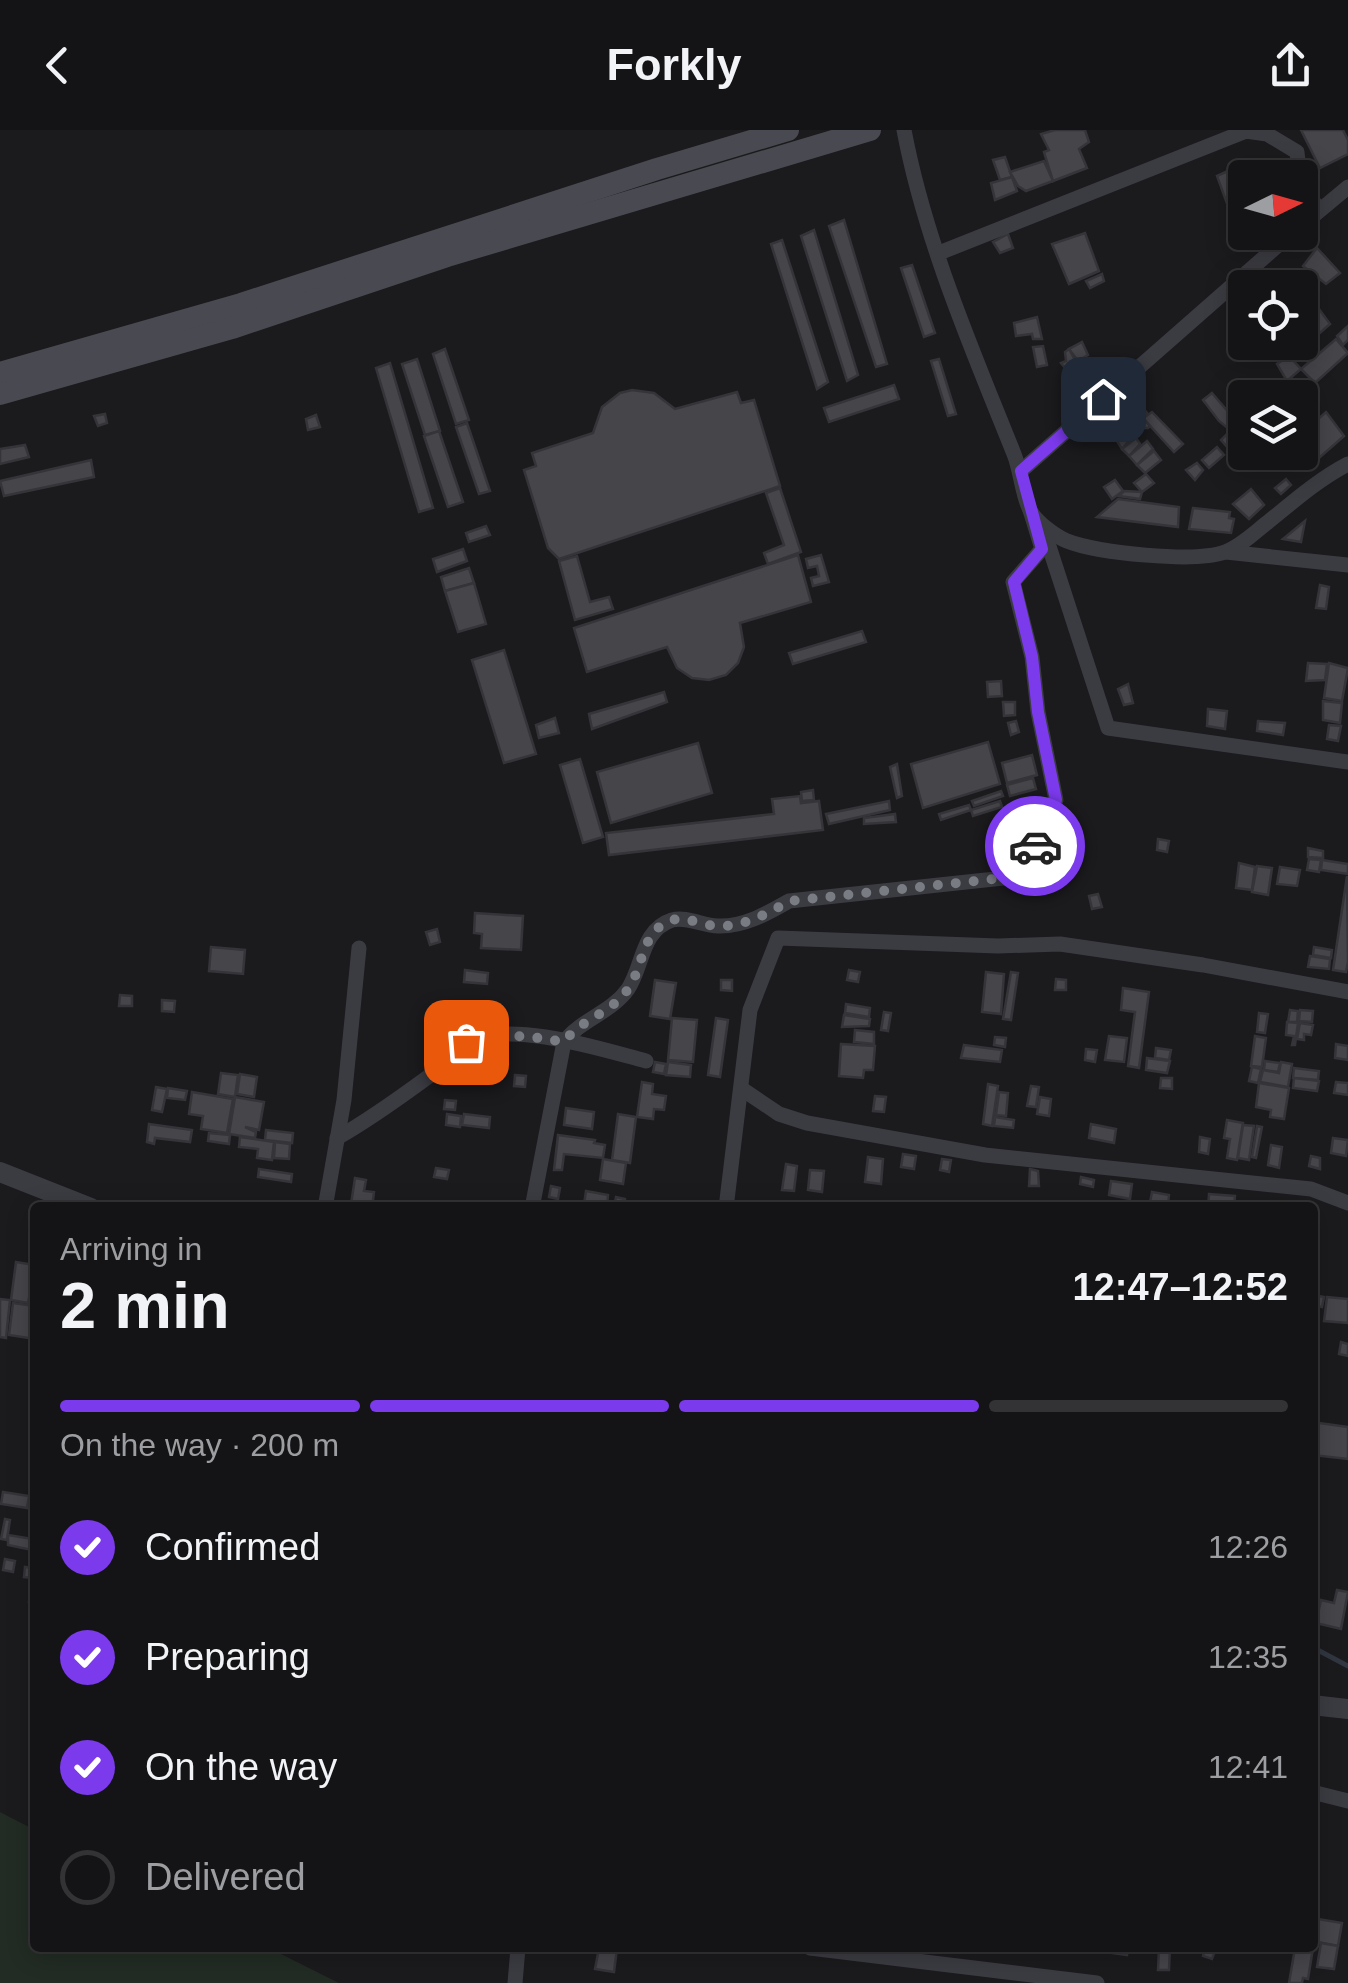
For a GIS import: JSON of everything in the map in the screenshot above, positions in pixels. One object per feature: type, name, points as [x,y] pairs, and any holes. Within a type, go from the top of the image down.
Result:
[{"type":"main road","points":[[0,374],[242,304],[658,168],[788,130]]},
{"type":"main road","points":[[0,394],[232,328],[447,256],[870,130]]},
{"type":"street","points":[[533,1202],[564,1042],[575,1027],[613,1006],[629,988],[643,949],[658,928],[673,920],[718,926],[760,918],[790,901],[1022,876],[1056,800],[1038,712],[1032,657],[1014,582],[1042,549],[1021,471],[966,335],[912,171],[904,130]]},
{"type":"street","points":[[939,253],[1246,130],[1266,134],[1297,152],[1298,160]]},
{"type":"street","points":[[1319,210],[1348,187]]},
{"type":"street","points":[[1021,471],[1273,250]]},
{"type":"street","points":[[1226,552],[1328,474],[1348,464]]},
{"type":"street","points":[[1030,510],[1065,540],[1106,550],[1197,558],[1226,552],[1348,565]]},
{"type":"street","points":[[1042,524],[1108,728],[1348,762]]},
{"type":"street","points":[[727,1202],[750,1010],[778,938],[998,946],[1060,944],[1348,992]]},
{"type":"street","points":[[326,1202],[359,948]]},
{"type":"street","points":[[337,1138],[373,1118],[466,1042],[500,1035],[526,1035],[646,1061]]},
{"type":"street","points":[[742,1089],[780,1114],[807,1122],[985,1155],[1311,1189],[1348,1203]]},
{"type":"street","points":[[0,1172],[76,1202]]},
{"type":"street","points":[[1309,1202],[1311,1189]]},
{"type":"street","points":[[1318,1706],[1348,1709]]},
{"type":"street","points":[[1318,1794],[1348,1801]]},
{"type":"street","points":[[514,1983],[518,1952]]},
{"type":"street","points":[[843,1952],[1097,1983]]},
{"type":"street","points":[[916,1961],[928,1952]]},
{"type":"shaded area","points":[[0,1812],[30,1827],[30,1952],[277,1952],[339,1983],[0,1983]]},
{"type":"building","points":[[1085,130],[1089,142],[1079,149],[1087,168],[1053,181],[1044,152],[1049,150],[1041,134]]},
{"type":"building","points":[[1301,130],[1343,130],[1348,154],[1320,168]]},
{"type":"building","points":[[1005,157],[1012,177],[1000,180],[993,160]]},
{"type":"building","points":[[1044,161],[1053,181],[1026,191],[1018,186],[1010,172]]},
{"type":"building","points":[[1228,171],[1228,206],[1217,176]]},
{"type":"building","points":[[1012,177],[1017,191],[995,200],[991,183]]},
{"type":"building","points":[[844,220],[887,364],[876,367],[829,226]]},
{"type":"building","points":[[814,230],[858,375],[847,381],[801,236]]},
{"type":"building","points":[[1085,233],[1099,271],[1069,284],[1052,244]]},
{"type":"building","points":[[1008,234],[1013,248],[1000,253],[993,242]]},
{"type":"building","points":[[782,240],[828,382],[817,389],[771,244]]},
{"type":"building","points":[[1318,249],[1340,273],[1326,284],[1318,278],[1318,270],[1303,266]]},
{"type":"building","points":[[912,265],[935,333],[924,337],[901,268]]},
{"type":"building","points":[[1102,274],[1104,281],[1090,288],[1086,281]]},
{"type":"building","points":[[1318,310],[1330,324],[1318,335]]},
{"type":"building","points":[[1037,317],[1042,339],[1033,339],[1032,334],[1016,336],[1014,323]]},
{"type":"building","points":[[1348,326],[1348,340],[1343,345],[1337,336]]},
{"type":"building","points":[[1336,339],[1348,353],[1318,380],[1312,380],[1301,369],[1312,360],[1318,360],[1318,354]]},
{"type":"building","points":[[1082,342],[1088,355],[1078,361],[1069,349]]},
{"type":"building","points":[[1043,346],[1047,365],[1037,367],[1033,347]]},
{"type":"building","points":[[445,349],[469,420],[456,424],[433,354]]},
{"type":"building","points":[[1069,349],[1076,362],[1065,368],[1061,363],[1066,361],[1065,352]]},
{"type":"building","points":[[417,359],[440,431],[425,435],[402,364]]},
{"type":"building","points":[[939,359],[956,414],[948,416],[931,361]]},
{"type":"building","points":[[1293,360],[1301,369],[1286,380],[1277,364]]},
{"type":"building","points":[[390,363],[433,508],[419,512],[376,368]]},
{"type":"building","points":[[894,385],[899,399],[829,422],[824,408]]},
{"type":"building","points":[[737,392],[741,403],[754,400],[780,486],[559,559],[548,548],[524,470],[536,466],[532,453],[593,433],[602,407],[620,393],[654,393],[675,409]]},
{"type":"building","points":[[1212,393],[1228,412],[1228,428],[1219,421],[1203,400]]},
{"type":"building","points":[[1142,407],[1148,414],[1143,418],[1148,428],[1142,428],[1132,415]]},
{"type":"building","points":[[1152,412],[1183,444],[1174,452],[1143,418]]},
{"type":"building","points":[[1326,412],[1344,436],[1319,458],[1318,457],[1318,419]]},
{"type":"building","points":[[105,414],[107,423],[98,426],[94,416]]},
{"type":"building","points":[[316,415],[320,427],[308,430],[306,419]]},
{"type":"building","points":[[467,423],[490,491],[479,494],[456,427]]},
{"type":"building","points":[[1125,430],[1132,437],[1122,449],[1115,438]]},
{"type":"building","points":[[439,431],[463,502],[448,507],[424,436]]},
{"type":"building","points":[[1136,438],[1140,444],[1129,456],[1122,449]]},
{"type":"building","points":[[1147,441],[1153,449],[1137,465],[1129,456]]},
{"type":"building","points":[[25,445],[29,457],[0,464],[0,449]]},
{"type":"building","points":[[1217,447],[1224,455],[1209,468],[1202,460]]},
{"type":"building","points":[[1154,451],[1161,460],[1145,473],[1137,465]]},
{"type":"building","points":[[91,460],[94,477],[4,496],[0,481]]},
{"type":"building","points":[[1197,463],[1203,470],[1195,480],[1186,470]]},
{"type":"building","points":[[1146,474],[1154,483],[1142,492],[1134,483]]},
{"type":"building","points":[[1286,479],[1291,485],[1281,494],[1275,488]]},
{"type":"building","points":[[1115,480],[1123,491],[1112,499],[1104,487]]},
{"type":"building","points":[[780,488],[801,552],[768,564],[764,553],[784,545],[766,493]]},
{"type":"building","points":[[1251,489],[1264,505],[1249,519],[1233,504]]},
{"type":"building","points":[[1124,491],[1142,492],[1140,499],[1119,496]]},
{"type":"building","points":[[1118,499],[1179,507],[1178,527],[1097,517]]},
{"type":"building","points":[[1193,508],[1230,512],[1229,518],[1234,519],[1231,533],[1189,529]]},
{"type":"building","points":[[1305,521],[1301,542],[1283,539]]},
{"type":"building","points":[[486,526],[490,535],[469,542],[466,533]]},
{"type":"building","points":[[463,549],[467,561],[437,572],[433,559]]},
{"type":"building","points":[[798,555],[811,602],[740,623],[744,647],[738,663],[726,675],[709,680],[692,678],[677,668],[667,647],[587,672],[574,628]]},
{"type":"building","points":[[821,555],[829,582],[813,586],[811,578],[819,576],[817,566],[808,568],[806,559]]},
{"type":"building","points":[[577,556],[590,602],[609,597],[613,609],[575,620],[559,561]]},
{"type":"building","points":[[469,568],[474,583],[445,591],[441,577]]},
{"type":"building","points":[[474,583],[486,624],[458,632],[445,591]]},
{"type":"building","points":[[1320,585],[1329,587],[1326,609],[1316,608]]},
{"type":"building","points":[[862,631],[866,642],[793,664],[789,653]]},
{"type":"building","points":[[504,650],[536,754],[504,763],[472,660]]},
{"type":"building","points":[[1308,663],[1327,664],[1325,680],[1306,681]]},
{"type":"building","points":[[1329,663],[1348,668],[1342,701],[1324,698]]},
{"type":"building","points":[[1001,681],[1002,696],[988,697],[987,682]]},
{"type":"building","points":[[1128,684],[1133,703],[1124,705],[1118,689]]},
{"type":"building","points":[[664,692],[667,702],[592,729],[589,714]]},
{"type":"building","points":[[1323,701],[1342,703],[1340,723],[1323,720]]},
{"type":"building","points":[[1003,702],[1015,702],[1015,715],[1004,716]]},
{"type":"building","points":[[1208,709],[1227,711],[1225,729],[1207,726]]},
{"type":"building","points":[[555,718],[559,733],[539,738],[536,725]]},
{"type":"building","points":[[1016,721],[1019,732],[1011,735],[1008,723]]},
{"type":"building","points":[[1258,721],[1285,723],[1283,735],[1257,731]]},
{"type":"building","points":[[1329,725],[1341,726],[1338,741],[1327,739]]},
{"type":"building","points":[[988,742],[1000,784],[923,808],[911,764]]},
{"type":"building","points":[[698,743],[712,793],[611,823],[597,772]]},
{"type":"building","points":[[1032,755],[1037,775],[1007,783],[1002,763]]},
{"type":"building","points":[[580,759],[603,837],[583,843],[560,765]]},
{"type":"building","points":[[897,764],[902,796],[897,798],[890,767]]},
{"type":"building","points":[[1033,778],[1036,789],[1010,796],[1007,785]]},
{"type":"building","points":[[813,790],[814,800],[802,801],[801,792]]},
{"type":"building","points":[[1001,791],[1003,796],[974,806],[972,801]]},
{"type":"building","points":[[800,796],[801,803],[819,801],[823,830],[609,855],[606,833],[774,814],[772,799]]},
{"type":"building","points":[[889,801],[890,810],[829,824],[826,814]]},
{"type":"building","points":[[1000,801],[1002,807],[973,816],[971,810]]},
{"type":"building","points":[[969,805],[971,810],[941,820],[939,814]]},
{"type":"building","points":[[895,814],[896,822],[864,824],[864,818]]},
{"type":"building","points":[[1158,839],[1169,841],[1167,852],[1157,850]]},
{"type":"building","points":[[1308,848],[1323,851],[1323,858],[1308,857]]},
{"type":"building","points":[[1309,859],[1321,860],[1319,872],[1307,870]]},
{"type":"building","points":[[1322,860],[1348,864],[1348,874],[1321,870]]},
{"type":"building","points":[[1239,863],[1255,867],[1252,890],[1236,888]]},
{"type":"building","points":[[1257,866],[1272,868],[1268,895],[1252,892]]},
{"type":"building","points":[[1280,867],[1300,870],[1297,886],[1277,884]]},
{"type":"building","points":[[1347,876],[1348,962],[1346,972],[1333,970]]},
{"type":"building","points":[[1098,894],[1102,907],[1092,909],[1089,896]]},
{"type":"building","points":[[475,913],[523,916],[521,950],[481,948],[482,934],[474,933]]},
{"type":"building","points":[[437,929],[440,942],[430,945],[426,932]]},
{"type":"building","points":[[211,947],[245,950],[243,974],[209,971]]},
{"type":"building","points":[[1314,947],[1332,950],[1331,958],[1313,955]]},
{"type":"building","points":[[1310,956],[1330,959],[1329,969],[1308,967]]},
{"type":"building","points":[[465,970],[488,973],[487,984],[464,982]]},
{"type":"building","points":[[849,970],[860,972],[858,982],[847,980]]},
{"type":"building","points":[[986,972],[1004,974],[1001,1014],[982,1012]]},
{"type":"building","points":[[1011,972],[1018,973],[1011,1020],[1003,1019]]},
{"type":"building","points":[[1056,979],[1066,980],[1066,990],[1055,990]]},
{"type":"building","points":[[655,980],[676,983],[670,1019],[650,1016]]},
{"type":"building","points":[[721,980],[732,980],[732,991],[721,990]]},
{"type":"building","points":[[1123,988],[1149,992],[1139,1068],[1128,1066],[1135,1012],[1121,1010]]},
{"type":"building","points":[[120,995],[132,996],[132,1006],[119,1006]]},
{"type":"building","points":[[162,1000],[175,1001],[174,1012],[162,1011]]},
{"type":"building","points":[[846,1004],[870,1008],[869,1017],[845,1013]]},
{"type":"building","points":[[1290,1010],[1298,1011],[1297,1022],[1288,1022]]},
{"type":"building","points":[[1300,1010],[1313,1011],[1312,1022],[1299,1021]]},
{"type":"building","points":[[457,1011],[469,1012],[467,1033],[455,1031]]},
{"type":"building","points":[[884,1012],[891,1013],[888,1031],[881,1030]]},
{"type":"building","points":[[1259,1013],[1268,1014],[1265,1033],[1257,1032]]},
{"type":"building","points":[[844,1015],[870,1019],[869,1026],[842,1027]]},
{"type":"building","points":[[672,1018],[697,1020],[693,1062],[668,1060]]},
{"type":"building","points":[[716,1018],[728,1020],[720,1077],[708,1075]]},
{"type":"building","points":[[1287,1022],[1298,1023],[1295,1045],[1294,1036],[1286,1035]]},
{"type":"building","points":[[1300,1023],[1313,1025],[1311,1035],[1304,1034],[1304,1040],[1297,1039]]},
{"type":"building","points":[[855,1030],[874,1032],[874,1044],[854,1042]]},
{"type":"building","points":[[1109,1036],[1127,1038],[1124,1062],[1105,1060]]},
{"type":"building","points":[[1255,1036],[1266,1038],[1262,1067],[1251,1066]]},
{"type":"building","points":[[995,1037],[1006,1038],[1005,1047],[994,1045]]},
{"type":"building","points":[[841,1044],[875,1046],[873,1070],[864,1070],[863,1078],[839,1076]]},
{"type":"building","points":[[1336,1044],[1348,1046],[1348,1060],[1335,1058]]},
{"type":"building","points":[[964,1045],[1002,1050],[1000,1062],[961,1058]]},
{"type":"building","points":[[1156,1048],[1171,1050],[1169,1060],[1155,1058]]},
{"type":"building","points":[[1086,1049],[1097,1050],[1095,1062],[1085,1060]]},
{"type":"building","points":[[1147,1058],[1170,1061],[1167,1073],[1146,1070]]},
{"type":"building","points":[[1265,1061],[1280,1063],[1278,1072],[1264,1070]]},
{"type":"building","points":[[655,1062],[666,1064],[664,1074],[653,1072]]},
{"type":"building","points":[[668,1062],[691,1065],[690,1077],[666,1075]]},
{"type":"building","points":[[1281,1062],[1292,1064],[1288,1087],[1260,1082],[1263,1070],[1279,1073]]},
{"type":"building","points":[[1252,1067],[1261,1069],[1258,1083],[1249,1081]]},
{"type":"building","points":[[1294,1068],[1319,1071],[1318,1080],[1293,1078]]},
{"type":"building","points":[[221,1073],[238,1075],[235,1097],[218,1094]]},
{"type":"building","points":[[240,1074],[257,1077],[254,1097],[237,1094]]},
{"type":"building","points":[[515,1075],[526,1076],[525,1087],[514,1086]]},
{"type":"building","points":[[1161,1078],[1172,1078],[1172,1089],[1160,1088]]},
{"type":"building","points":[[1294,1078],[1319,1081],[1317,1091],[1293,1088]]},
{"type":"building","points":[[642,1082],[653,1084],[652,1094],[666,1096],[664,1110],[654,1109],[653,1119],[637,1117]]},
{"type":"building","points":[[1336,1082],[1348,1083],[1348,1095],[1334,1093]]},
{"type":"building","points":[[1259,1083],[1289,1088],[1284,1119],[1270,1117],[1271,1110],[1256,1107]]},
{"type":"building","points":[[988,1084],[998,1086],[992,1126],[983,1124]]},
{"type":"building","points":[[1031,1086],[1039,1087],[1036,1107],[1027,1106]]},
{"type":"building","points":[[156,1087],[167,1089],[162,1112],[152,1110]]},
{"type":"building","points":[[168,1088],[187,1091],[185,1100],[167,1098]]},
{"type":"building","points":[[192,1092],[233,1099],[227,1133],[201,1129],[203,1116],[189,1114]]},
{"type":"building","points":[[999,1092],[1008,1093],[1006,1116],[996,1115]]},
{"type":"building","points":[[875,1096],[886,1097],[884,1112],[873,1111]]},
{"type":"building","points":[[235,1097],[264,1102],[259,1130],[245,1127],[256,1132],[255,1138],[229,1134]]},
{"type":"building","points":[[1040,1097],[1051,1099],[1049,1116],[1037,1114]]},
{"type":"building","points":[[445,1100],[456,1101],[455,1110],[444,1109]]},
{"type":"building","points":[[566,1108],[594,1112],[592,1129],[564,1125]]},
{"type":"building","points":[[447,1114],[461,1116],[460,1127],[446,1125]]},
{"type":"building","points":[[464,1114],[490,1117],[489,1128],[462,1125]]},
{"type":"building","points":[[618,1114],[636,1117],[630,1163],[612,1160]]},
{"type":"building","points":[[995,1117],[1014,1120],[1013,1128],[994,1126]]},
{"type":"building","points":[[1227,1120],[1243,1123],[1237,1160],[1227,1158]]},
{"type":"building","points":[[149,1124],[192,1130],[190,1142],[155,1138],[154,1144],[147,1142]]},
{"type":"building","points":[[1091,1124],[1116,1129],[1114,1143],[1089,1138]]},
{"type":"building","points":[[1243,1125],[1254,1126],[1249,1160],[1238,1158]]},
{"type":"building","points":[[1257,1126],[1262,1127],[1256,1158],[1252,1157]]},
{"type":"building","points":[[266,1130],[293,1133],[292,1143],[265,1140]]},
{"type":"building","points":[[209,1133],[230,1135],[229,1144],[208,1141]]},
{"type":"building","points":[[558,1135],[605,1145],[603,1158],[564,1154],[562,1170],[554,1170]]},
{"type":"building","points":[[240,1137],[274,1142],[272,1160],[257,1158],[258,1149],[239,1147]]},
{"type":"building","points":[[1200,1137],[1210,1139],[1208,1154],[1199,1152]]},
{"type":"building","points":[[1333,1138],[1348,1140],[1346,1156],[1331,1153]]},
{"type":"building","points":[[275,1142],[290,1144],[289,1159],[274,1158]]},
{"type":"building","points":[[1271,1145],[1282,1147],[1279,1168],[1268,1165]]},
{"type":"building","points":[[903,1154],[916,1156],[914,1169],[901,1167]]},
{"type":"building","points":[[1311,1156],[1320,1158],[1320,1169],[1309,1166]]},
{"type":"building","points":[[868,1157],[883,1159],[881,1184],[865,1182]]},
{"type":"building","points":[[603,1159],[626,1163],[623,1184],[600,1180]]},
{"type":"building","points":[[942,1159],[951,1160],[949,1172],[940,1170]]},
{"type":"building","points":[[786,1164],[797,1166],[794,1191],[782,1190]]},
{"type":"building","points":[[436,1168],[449,1170],[447,1179],[434,1177]]},
{"type":"building","points":[[259,1169],[292,1174],[291,1182],[258,1177]]},
{"type":"building","points":[[1030,1169],[1038,1171],[1039,1186],[1029,1186]]},
{"type":"building","points":[[810,1170],[824,1171],[822,1192],[808,1190]]},
{"type":"building","points":[[1081,1177],[1094,1180],[1093,1187],[1080,1184]]},
{"type":"building","points":[[355,1178],[366,1180],[364,1191],[374,1192],[373,1202],[351,1202]]},
{"type":"building","points":[[1111,1181],[1132,1184],[1130,1199],[1109,1195]]},
{"type":"building","points":[[551,1186],[560,1188],[558,1199],[549,1197]]},
{"type":"building","points":[[586,1191],[608,1195],[607,1202],[584,1202]]},
{"type":"building","points":[[1152,1192],[1169,1195],[1168,1202],[1150,1202]]},
{"type":"building","points":[[1209,1194],[1235,1196],[1234,1202],[1208,1202]]},
{"type":"building","points":[[16,1262],[30,1264],[28,1303],[11,1300]]},
{"type":"building","points":[[1327,1297],[1348,1299],[1348,1323],[1324,1321]]},
{"type":"building","points":[[0,1299],[10,1300],[6,1338],[0,1337]]},
{"type":"building","points":[[13,1303],[30,1305],[30,1338],[9,1335]]},
{"type":"building","points":[[1341,1342],[1348,1344],[1348,1356],[1339,1354]]},
{"type":"building","points":[[1318,1423],[1348,1427],[1348,1459],[1318,1456]]},
{"type":"building","points":[[3,1492],[29,1496],[27,1508],[1,1504]]},
{"type":"building","points":[[5,1519],[10,1520],[7,1540],[1,1539]]},
{"type":"building","points":[[8,1535],[30,1539],[30,1550],[8,1545]]},
{"type":"building","points":[[5,1559],[15,1561],[13,1572],[3,1570]]},
{"type":"building","points":[[1337,1590],[1348,1592],[1341,1629],[1318,1623],[1321,1600],[1334,1603]]},
{"type":"building","points":[[1318,1919],[1342,1923],[1338,1946],[1318,1942]]},
{"type":"building","points":[[1321,1943],[1338,1946],[1334,1969],[1317,1967]]},
{"type":"building","points":[[598,1952],[617,1952],[614,1972],[595,1969]]},
{"type":"building","points":[[1159,1952],[1170,1952],[1169,1970],[1158,1970]]},
{"type":"building","points":[[1294,1952],[1312,1952],[1308,1979],[1289,1983]]},
{"type":"waterway","points":[[1318,1650],[1348,1666]]},
{"type":"way so far","points":[[466,1042],[500,1035],[564,1042],[575,1027],[613,1006],[629,988],[643,949],[658,928],[673,920],[718,926],[740,924],[790,901],[1022,876],[1035,846]]},
{"type":"route","points":[[1035,846],[1056,800],[1038,712],[1032,657],[1014,582],[1042,549],[1021,471],[1103,399]]}]
